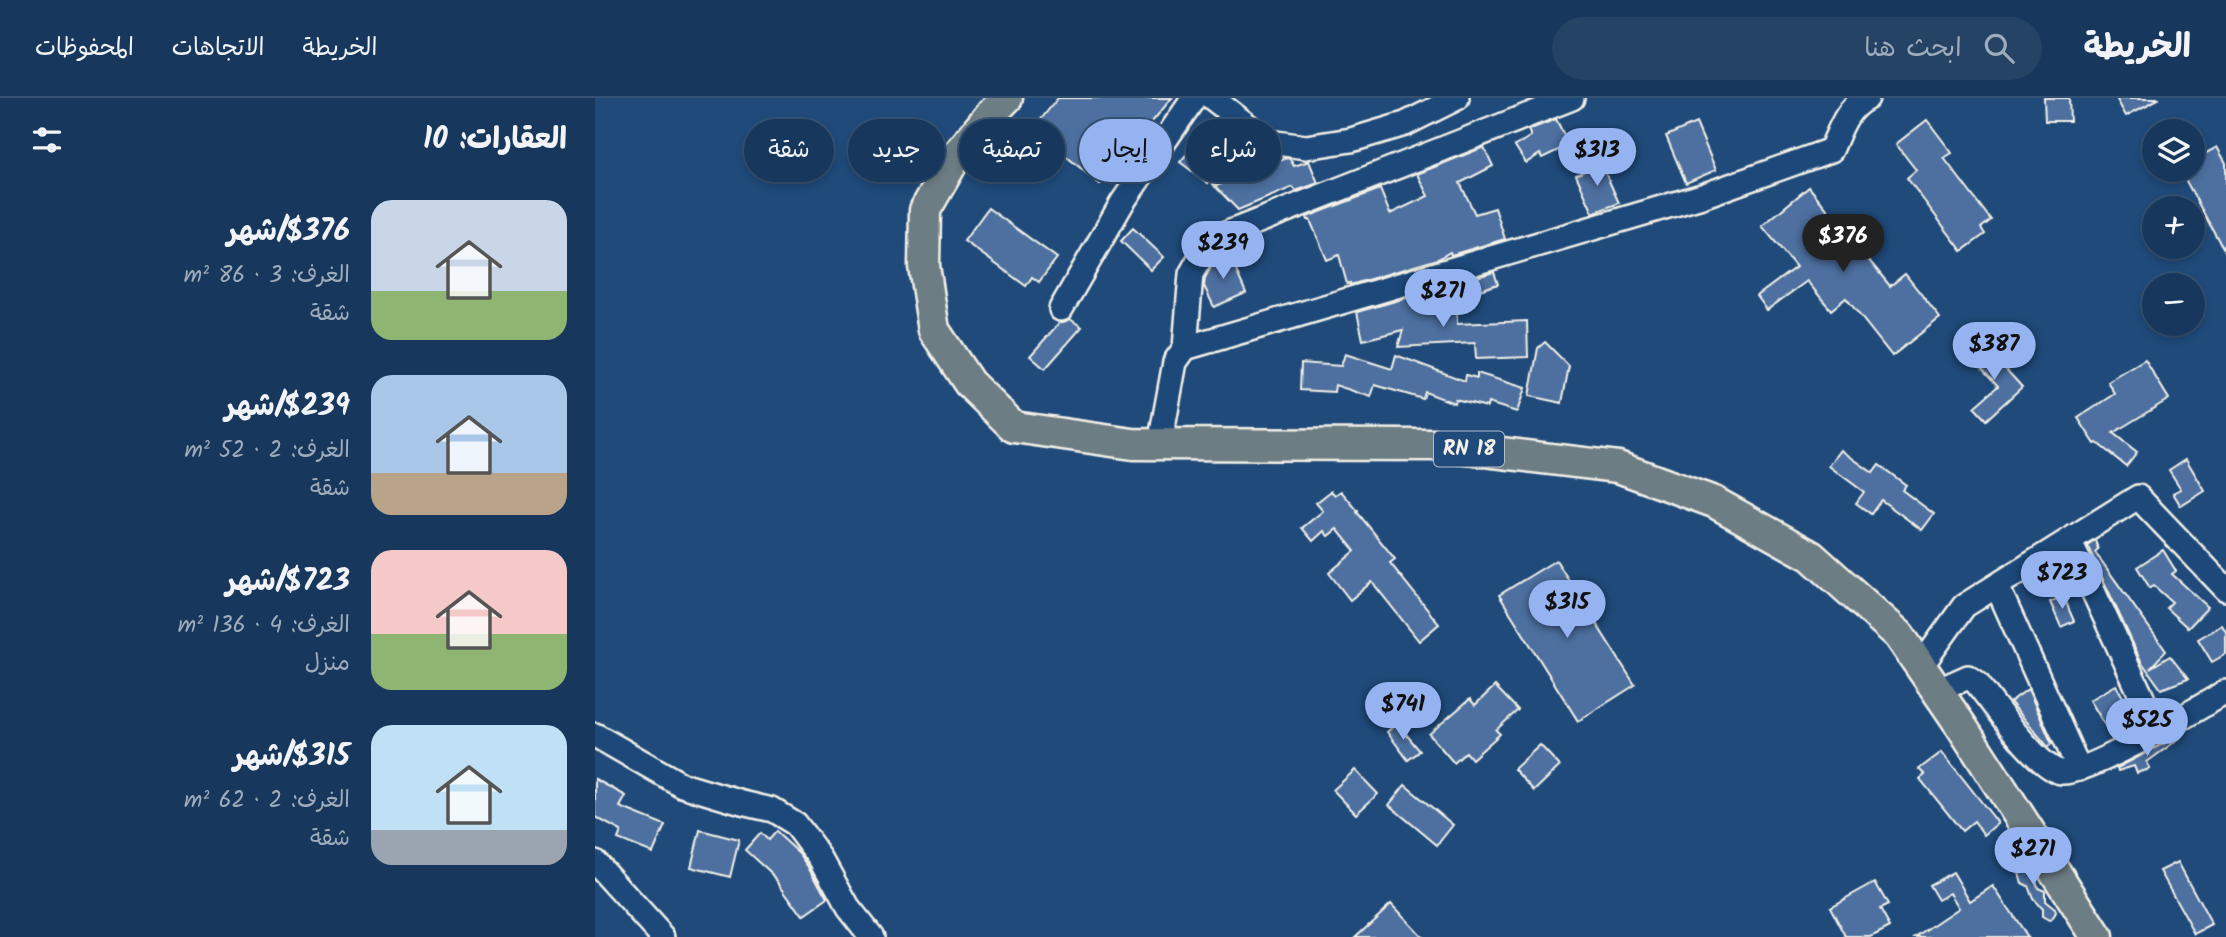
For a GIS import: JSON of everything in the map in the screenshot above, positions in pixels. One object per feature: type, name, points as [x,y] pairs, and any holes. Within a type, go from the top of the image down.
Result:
[{"type":"main road","name":"RN 18","points":[[1007,98],[955,158],[925,210],[924,265],[934,330],[969,383],[1014,426],[1133,444],[1434,445],[1618,467],[1714,502],[1811,556],[1899,635],[2097,937]]},
{"type":"street","points":[[1061,309],[1122,204],[1194,98]]},
{"type":"street","points":[[1212,98],[1269,142],[1306,147],[1352,140],[1405,124],[1457,98]]},
{"type":"street","points":[[1185,348],[1702,196],[1831,150],[1845,117],[1867,98]]},
{"type":"street","points":[[1160,444],[1175,362],[1185,348],[1192,274],[1204,251],[1223,235],[1561,101]]},
{"type":"street","points":[[1920,666],[1964,606],[2137,497],[2226,589]]},
{"type":"street","points":[[2070,541],[2158,732]]},
{"type":"street","points":[[1997,586],[2080,769]]},
{"type":"street","points":[[1937,691],[1968,677],[1976,682],[2044,763],[2061,772],[2080,769],[2158,732],[2226,692]]},
{"type":"street","points":[[595,735],[682,785],[772,810],[795,824],[821,859],[848,908],[871,937]]},
{"type":"street","points":[[595,862],[659,936]]},
{"type":"building","points":[[1058,98],[1172,98],[1154,119],[1079,119],[1079,167],[1065,155],[1065,119],[1041,119]]},
{"type":"building","points":[[2044,98],[2069,98],[2070,121],[2045,121]]},
{"type":"building","points":[[2116,98],[2160,98],[2126,116]]},
{"type":"building","points":[[1556,119],[1569,145],[1542,158],[1540,154],[1526,163],[1515,146],[1531,136],[1528,130]]},
{"type":"building","points":[[1927,120],[1952,153],[1944,158],[1991,220],[1981,228],[1985,234],[1962,251],[1907,178],[1916,170],[1896,144]]},
{"type":"building","points":[[1696,123],[1716,170],[1686,183],[1666,136]]},
{"type":"building","points":[[1484,147],[1493,166],[1460,183],[1475,214],[1495,208],[1505,239],[1451,255],[1450,252],[1438,259],[1347,284],[1339,255],[1327,260],[1307,217],[1380,189],[1390,214],[1428,196],[1417,174]]},
{"type":"building","points":[[2217,147],[2226,163],[2226,254],[2205,216],[2205,196],[2194,196],[2187,182],[2205,182],[2205,154]]},
{"type":"building","points":[[1186,155],[1186,166],[1180,162]]},
{"type":"building","points":[[1290,159],[1294,166],[1309,161],[1318,183],[1296,191],[1293,187],[1238,210],[1211,182],[1219,182],[1216,186],[1226,182],[1281,182],[1281,160]]},
{"type":"building","points":[[1601,163],[1619,203],[1593,213],[1576,175]]},
{"type":"building","points":[[1809,187],[1890,286],[1905,274],[1940,318],[1892,356],[1846,298],[1831,310],[1807,281],[1767,310],[1757,296],[1796,267],[1762,226]]},
{"type":"building","points":[[988,208],[1057,258],[1039,282],[1032,277],[1026,286],[964,241]]},
{"type":"building","points":[[1133,228],[1164,257],[1151,270],[1121,241]]},
{"type":"building","points":[[1227,250],[1246,293],[1214,307],[1204,286],[1205,278],[1215,260]]},
{"type":"building","points":[[1494,272],[1498,284],[1464,295],[1459,282]]},
{"type":"building","points":[[1423,293],[1424,309],[1457,308],[1457,324],[1527,321],[1528,357],[1476,359],[1475,343],[1398,347],[1403,330],[1363,340],[1357,312]]},
{"type":"building","points":[[1070,319],[1082,327],[1045,369],[1030,356],[1059,323]]},
{"type":"building","points":[[1545,342],[1569,366],[1562,403],[1529,396],[1538,348]]},
{"type":"building","points":[[1982,343],[2022,387],[1986,420],[1974,407],[1998,386],[1969,354]]},
{"type":"building","points":[[1345,354],[1392,369],[1396,355],[1465,381],[1466,375],[1477,378],[1477,373],[1525,388],[1517,412],[1488,403],[1487,407],[1455,399],[1454,403],[1425,392],[1423,399],[1375,385],[1371,397],[1335,385],[1334,392],[1300,390],[1301,363],[1341,366]]},
{"type":"building","points":[[2145,360],[2169,399],[2113,433],[2137,452],[2126,466],[2095,444],[2078,418],[2115,394],[2108,382]]},
{"type":"building","points":[[1841,450],[1873,473],[1879,465],[1906,485],[1902,490],[1934,514],[1922,530],[1881,500],[1871,514],[1856,503],[1864,492],[1829,466]]},
{"type":"building","points":[[2186,459],[2205,491],[2181,506],[2173,493],[2181,489],[2169,470]]},
{"type":"building","points":[[1331,491],[1335,495],[1341,491],[1358,511],[1395,559],[1390,563],[1439,624],[1419,641],[1372,582],[1350,600],[1329,573],[1355,551],[1337,529],[1328,536],[1324,531],[1313,541],[1302,528],[1323,511],[1316,503]]},
{"type":"building","points":[[2095,540],[2098,549],[2095,552],[2166,651],[2150,668],[2170,656],[2188,679],[2161,689],[2141,661],[2087,545]]},
{"type":"building","points":[[2163,550],[2176,571],[2172,574],[2208,607],[2188,628],[2166,608],[2172,602],[2154,586],[2150,588],[2137,567]]},
{"type":"building","points":[[1556,560],[1635,685],[1578,721],[1499,595]]},
{"type":"building","points":[[2063,596],[2074,621],[2061,627],[2050,602]]},
{"type":"building","points":[[2222,625],[2226,632],[2226,654],[2212,662],[2198,639]]},
{"type":"building","points":[[2116,685],[2139,725],[2113,739],[2090,700]]},
{"type":"building","points":[[1495,686],[1518,710],[1496,730],[1500,734],[1472,759],[1466,752],[1454,763],[1429,734],[1470,699],[1475,705]]},
{"type":"building","points":[[2028,689],[2052,744],[2048,747],[2010,702]]},
{"type":"building","points":[[1397,723],[1420,751],[1408,760],[1387,732]]},
{"type":"building","points":[[2178,736],[2180,738],[2147,762],[2150,769],[2137,773],[2134,766],[2118,771],[2117,768]]},
{"type":"building","points":[[1540,745],[1560,766],[1534,791],[1514,769]]},
{"type":"building","points":[[1942,752],[1998,823],[1984,835],[1974,821],[1962,831],[1920,779],[1925,775],[1919,769]]},
{"type":"building","points":[[1355,770],[1378,794],[1356,814],[1333,790]]},
{"type":"building","points":[[595,779],[626,796],[620,807],[665,825],[653,853],[618,839],[621,831],[595,817]]},
{"type":"building","points":[[1405,785],[1453,825],[1437,845],[1389,805]]},
{"type":"building","points":[[700,830],[739,840],[730,877],[691,867]]},
{"type":"building","points":[[775,831],[799,853],[827,900],[804,916],[778,880],[745,850],[760,833],[767,840]]},
{"type":"building","points":[[2014,854],[2025,859],[2025,866],[2035,875],[2038,888],[2045,891],[2045,901],[2056,913],[2052,920],[2042,917],[2042,909],[2033,899],[2028,886],[2022,883],[2019,873],[2012,867]]},
{"type":"building","points":[[2178,862],[2212,925],[2195,934],[2160,871]]},
{"type":"building","points":[[1953,872],[1970,901],[1993,886],[2027,937],[1916,937],[1959,908],[1950,893],[1938,900],[1929,885]]},
{"type":"building","points":[[1875,882],[1888,905],[1880,909],[1890,927],[1871,937],[1846,937],[1830,907]]},
{"type":"building","points":[[1391,904],[1422,937],[1355,937]]}]
